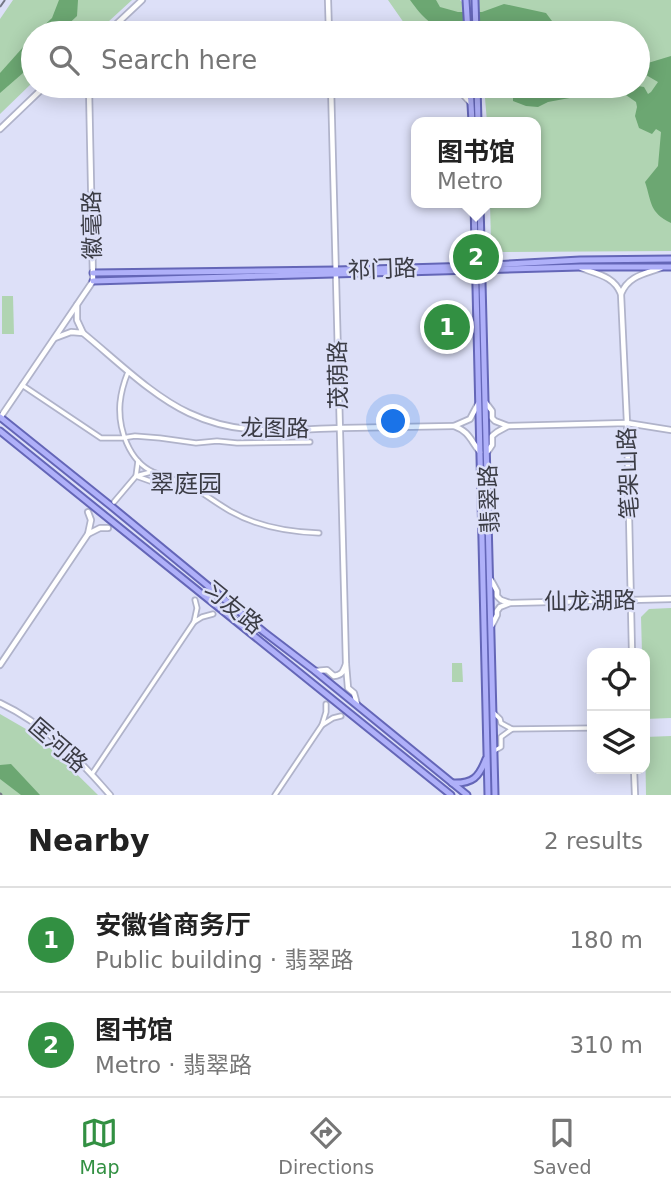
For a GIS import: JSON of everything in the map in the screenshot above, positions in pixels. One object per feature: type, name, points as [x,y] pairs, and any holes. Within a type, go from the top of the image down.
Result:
[{"type":"main road","points":[[466,3],[467,21]]},
{"type":"main road","points":[[471,98],[472,117]]},
{"type":"main road","points":[[478,98],[478,117]]},
{"type":"main road","name":"翡翠路","points":[[474,208],[488,451],[497,795]]},
{"type":"main road","name":"翡翠路","points":[[480,208],[479,403],[488,795]]},
{"type":"main road","name":"祁门路","points":[[479,268],[580,260],[671,259]]},
{"type":"main road","name":"祁门路","points":[[93,281],[479,268],[668,267]]},
{"type":"main road","name":"祁门路","points":[[93,273],[336,272]]},
{"type":"main road","name":"习友路","points":[[0,417],[467,795]]},
{"type":"main road","name":"习友路","points":[[0,431],[451,795]]},
{"type":"main road","points":[[452,783],[474,779],[481,771],[487,756]]},
{"type":"street","points":[[120,21],[142,0]]},
{"type":"street","points":[[328,0],[329,21]]},
{"type":"street","points":[[0,129],[33,98]]},
{"type":"street","name":"徽毫路","points":[[0,417],[93,281],[89,98]]},
{"type":"street","name":"茂荫路","points":[[331,98],[346,664],[348,688],[354,693],[356,704]]},
{"type":"street","points":[[466,98],[478,110]]},
{"type":"street","points":[[580,267],[610,279],[616,283],[621,294]]},
{"type":"street","points":[[621,294],[626,283],[632,279],[668,267]]},
{"type":"street","name":"笔架山路","points":[[621,294],[632,648]]},
{"type":"street","points":[[54,338],[71,332],[83,333],[77,320],[78,303]]},
{"type":"street","name":"龙图路","points":[[83,333],[157,393],[188,413],[234,428],[263,431],[454,426]]},
{"type":"street","points":[[129,370],[121,394],[119,416],[130,451],[138,461],[151,472],[194,489],[251,522],[299,532],[319,533]]},
{"type":"street","points":[[22,385],[101,438],[160,438],[196,443],[310,442]]},
{"type":"street","points":[[454,426],[470,419],[479,403]]},
{"type":"street","points":[[486,403],[492,411],[492,418],[508,426],[627,424],[671,430]]},
{"type":"street","points":[[454,426],[470,436],[480,452]]},
{"type":"street","points":[[488,451],[492,445],[492,436],[508,426]]},
{"type":"street","points":[[114,502],[136,476],[138,461]]},
{"type":"street","points":[[136,476],[151,472]]},
{"type":"street","points":[[136,476],[150,481],[163,476]]},
{"type":"street","points":[[0,665],[89,534],[91,520],[88,512]]},
{"type":"street","points":[[89,534],[100,528],[108,528]]},
{"type":"street","points":[[491,580],[497,596],[510,603]]},
{"type":"street","name":"仙龙湖路","points":[[510,603],[671,599]]},
{"type":"street","points":[[92,774],[194,622],[197,608],[195,600]]},
{"type":"street","points":[[492,626],[500,607],[510,603]]},
{"type":"street","points":[[194,622],[213,614]]},
{"type":"street","points":[[316,671],[327,670],[334,676],[340,675],[346,664]]},
{"type":"street","name":"匡河路","points":[[0,703],[18,711],[44,729],[92,774],[110,795]]},
{"type":"street","points":[[275,795],[322,724],[326,704]]},
{"type":"street","points":[[494,712],[501,723],[512,729],[587,728]]},
{"type":"street","points":[[322,724],[341,716]]},
{"type":"street","points":[[494,751],[501,747],[501,737],[512,729]]},
{"type":"street","points":[[634,774],[635,795]]},
{"type":"shaded area","points":[[13,0],[132,0],[109,21],[21,21],[21,94],[0,114],[0,19]]},
{"type":"shaded area","points":[[59,0],[78,0],[77,16],[72,21],[49,21]]},
{"type":"shaded area","points":[[388,0],[460,0],[466,6],[474,7],[475,0],[671,0],[671,251],[502,252],[491,241],[490,208],[541,208],[541,117],[487,117],[485,98],[650,98],[650,21],[403,21]]},
{"type":"shaded area","points":[[410,0],[436,0],[440,7],[458,12],[482,12],[504,4],[546,13],[552,21],[428,21]]},
{"type":"shaded area","points":[[21,49],[21,75],[0,93],[0,73]]},
{"type":"shaded area","points":[[671,56],[671,223],[655,211],[645,182],[658,166],[661,132],[656,129],[652,134],[639,128],[635,116],[636,102],[630,98],[650,98],[650,93],[658,82],[650,77],[650,62]]},
{"type":"shaded area","points":[[513,98],[570,98],[538,107],[513,101]]},
{"type":"shaded area","points":[[2,296],[13,296],[14,334],[2,334]]},
{"type":"shaded area","points":[[671,608],[671,718],[650,719],[650,648],[642,648],[641,617],[649,609]]},
{"type":"shaded area","points":[[452,663],[462,663],[463,682],[452,682]]},
{"type":"shaded area","points":[[0,714],[38,736],[98,795],[0,795]]},
{"type":"shaded area","points":[[671,736],[671,795],[646,795],[646,774],[650,774],[650,737]]},
{"type":"shaded area","points":[[11,764],[40,795],[21,795],[0,779],[0,765]]},
{"type":"railway","points":[[0,7],[5,0]]},
{"type":"place","name":"图书馆","points":[[476,257]]},
{"type":"place","name":"安徽省商务厅","points":[[447,327]]},
{"type":"district","name":"翠庭园","points":[[186,484]]}]
